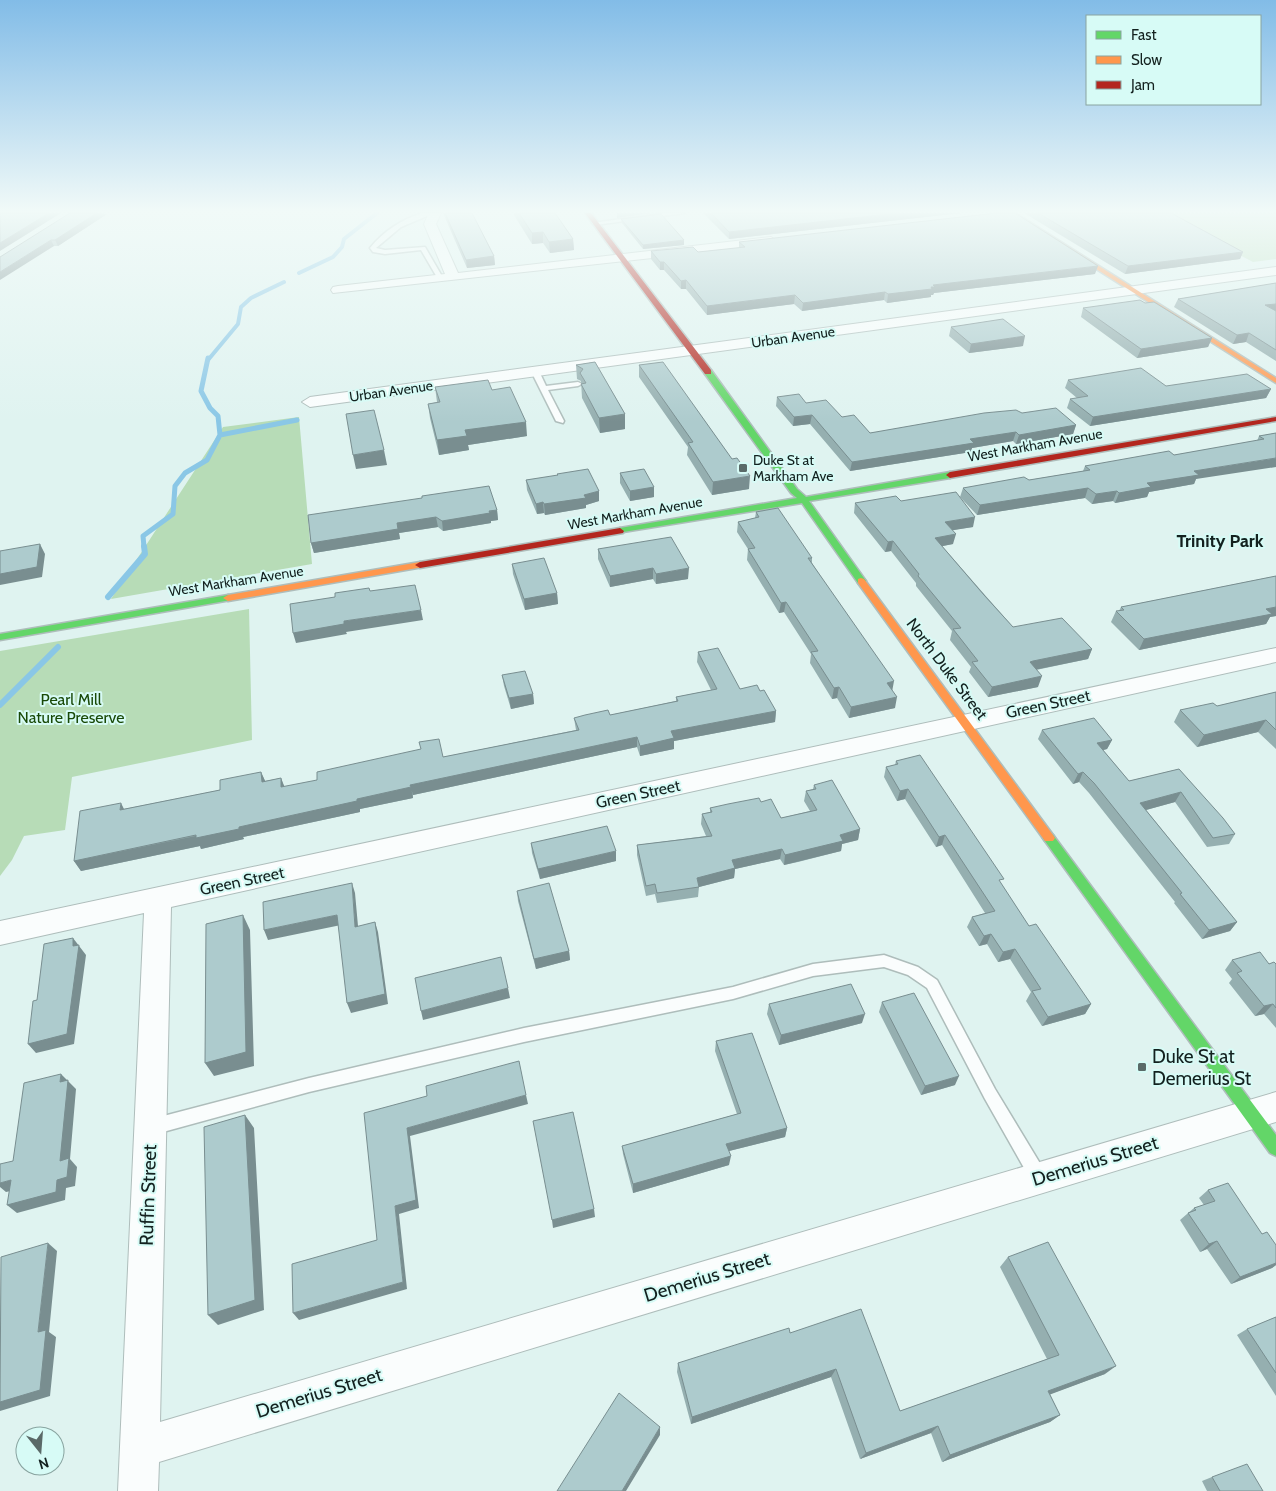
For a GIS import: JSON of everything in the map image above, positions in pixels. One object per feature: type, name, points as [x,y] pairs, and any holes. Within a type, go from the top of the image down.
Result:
[{"type":"main road","name":"North Duke Street","points":[[640,283],[794,491],[804,500],[807,508],[966,722],[1263,1110],[1276,1148]]},
{"type":"main road","points":[[1121,283],[1275,380]]},
{"type":"main road","name":"West Markham Avenue","points":[[0,637],[1276,419]]},
{"type":"street","points":[[338,290],[405,283]]},
{"type":"street","name":"Urban Avenue","points":[[310,402],[1189,283]]},
{"type":"street","name":"Green Street","points":[[0,933],[1276,655]]},
{"type":"street","name":"Ruffin Street","points":[[138,1491],[158,899]]},
{"type":"street","name":"Demerius Street","points":[[139,1448],[1263,1110]]},
{"type":"lane","points":[[535,372],[560,421]]},
{"type":"lane","points":[[544,388],[578,384]]},
{"type":"lane","points":[[150,1127],[309,1085],[524,1035],[733,993],[813,970],[884,961],[913,971],[932,984],[990,1094],[1039,1178]]},
{"type":"green space","points":[[299,417],[312,564],[111,599],[223,427]]},
{"type":"green space","name":"Pearl Mill Nature Preserve","points":[[249,609],[252,740],[72,777],[65,830],[24,836],[12,860],[0,876],[0,651]]},
{"type":"building","points":[[688,283],[954,283],[933,285],[935,287],[931,287],[932,289],[888,294],[885,292],[803,303],[795,295],[707,306]]},
{"type":"building","points":[[1276,283],[1276,304],[1265,305],[1276,311],[1276,350],[1249,333],[1237,335],[1178,299]]},
{"type":"building","points":[[1140,300],[1145,303],[1154,302],[1212,338],[1141,349],[1083,308]]},
{"type":"building","points":[[1003,319],[1025,336],[971,344],[951,327]]},
{"type":"building","points":[[595,362],[625,414],[599,418],[581,384],[586,383],[580,373],[583,369],[576,365]]},
{"type":"building","points":[[663,362],[732,459],[737,458],[750,476],[713,482],[688,443],[693,442],[639,365]]},
{"type":"building","points":[[1141,368],[1166,386],[1247,374],[1271,389],[1093,417],[1070,399],[1088,396],[1068,380]]},
{"type":"building","points":[[488,380],[492,390],[510,387],[526,422],[465,430],[467,436],[437,440],[428,404],[440,402],[435,387]]},
{"type":"building","points":[[799,394],[806,403],[826,400],[842,417],[854,415],[870,433],[984,413],[1016,410],[1022,413],[1056,408],[1076,425],[1019,435],[1016,432],[970,439],[974,443],[852,462],[812,415],[794,417],[777,397]]},
{"type":"building","points":[[374,410],[384,450],[353,455],[346,414]]},
{"type":"building","points":[[1276,433],[1276,458],[1194,471],[1199,475],[1147,483],[1151,487],[1119,493],[1117,491],[1096,494],[1088,488],[980,505],[963,488],[1024,477],[1029,480],[1090,470],[1085,466],[1169,451],[1174,455],[1264,439],[1259,436]]},
{"type":"building","points":[[588,469],[599,491],[584,495],[586,498],[536,504],[526,480],[558,475]]},
{"type":"building","points":[[644,469],[654,487],[630,491],[620,473]]},
{"type":"building","points":[[489,486],[497,510],[489,511],[490,513],[442,521],[436,517],[397,523],[398,529],[311,543],[308,515]]},
{"type":"building","points":[[956,492],[975,517],[945,522],[956,534],[935,538],[984,595],[1013,627],[1062,618],[1092,649],[1030,662],[1042,676],[992,687],[972,662],[978,661],[953,629],[961,628],[918,576],[919,574],[893,541],[888,542],[855,503],[896,496],[901,501]]},
{"type":"building","points":[[778,508],[812,558],[808,558],[894,681],[887,683],[897,697],[851,707],[839,687],[834,688],[811,652],[818,651],[786,602],[781,603],[748,549],[755,548],[738,522],[759,517],[756,512]]},
{"type":"building","points":[[671,537],[689,568],[656,574],[653,568],[610,576],[598,549]]},
{"type":"building","points":[[40,544],[37,567],[0,574],[0,551]]},
{"type":"building","points":[[544,558],[557,593],[524,599],[512,564]]},
{"type":"building","points":[[1276,576],[1276,607],[1266,609],[1272,614],[1144,639],[1116,611],[1124,610],[1121,607]]},
{"type":"building","points":[[415,585],[421,610],[344,621],[344,624],[293,633],[290,604],[335,597],[335,593],[369,588],[370,591]]},
{"type":"building","points":[[718,648],[740,689],[757,685],[760,691],[764,690],[776,711],[671,731],[674,738],[640,746],[637,737],[410,785],[411,787],[357,799],[357,801],[239,827],[239,829],[196,838],[196,835],[74,861],[80,811],[121,803],[120,810],[220,790],[220,780],[261,772],[262,782],[281,778],[281,787],[317,780],[317,772],[421,749],[419,742],[439,739],[443,757],[579,730],[574,718],[608,710],[610,715],[678,701],[676,697],[717,689],[698,652]]},
{"type":"building","points":[[525,671],[533,694],[509,698],[502,675]]},
{"type":"building","points":[[1276,692],[1276,730],[1266,720],[1204,735],[1180,710],[1213,703],[1217,706]]},
{"type":"building","points":[[1094,718],[1112,740],[1097,743],[1129,781],[1179,769],[1235,834],[1213,838],[1181,792],[1140,803],[1237,922],[1209,930],[1180,894],[1182,893],[1094,783],[1083,772],[1078,774],[1042,730]]},
{"type":"building","points":[[920,755],[1004,879],[999,880],[1029,926],[1036,924],[1091,1004],[1048,1017],[1032,991],[1041,989],[1015,949],[1003,952],[991,934],[984,936],[972,917],[995,911],[945,835],[939,837],[908,789],[900,791],[886,767],[898,764],[896,761]]},
{"type":"building","points":[[832,780],[860,829],[840,835],[843,841],[785,855],[782,849],[732,860],[735,868],[697,878],[699,887],[657,893],[655,884],[646,886],[637,845],[712,836],[702,814],[712,812],[710,808],[728,804],[759,798],[761,802],[771,799],[781,818],[817,810],[806,791],[816,789],[814,785]]},
{"type":"building","points":[[607,826],[616,851],[538,869],[531,843]]},
{"type":"building","points":[[352,883],[355,927],[375,922],[385,994],[347,1003],[337,915],[264,930],[263,902]]},
{"type":"building","points":[[549,883],[569,951],[534,959],[517,891]]},
{"type":"building","points":[[243,915],[246,1052],[205,1063],[206,924]]},
{"type":"building","points":[[73,938],[73,946],[79,945],[67,1034],[28,1044],[33,1001],[37,1000],[44,944]]},
{"type":"building","points":[[1260,952],[1269,964],[1274,962],[1276,964],[1276,1008],[1273,1004],[1264,1006],[1237,973],[1242,971],[1232,960]]},
{"type":"building","points":[[501,957],[508,988],[421,1011],[415,978]]},
{"type":"building","points":[[851,984],[865,1014],[781,1035],[769,1004]]},
{"type":"building","points":[[914,993],[959,1076],[925,1086],[882,1002]]},
{"type":"building","points":[[752,1033],[787,1128],[726,1144],[731,1156],[633,1184],[622,1146],[741,1113],[716,1041]]},
{"type":"building","points":[[519,1061],[526,1095],[407,1128],[416,1200],[395,1206],[403,1282],[293,1313],[292,1264],[377,1240],[364,1113],[427,1096],[426,1086]]},
{"type":"building","points":[[61,1074],[60,1082],[68,1080],[60,1161],[69,1158],[67,1177],[57,1180],[56,1192],[7,1205],[11,1180],[0,1183],[0,1164],[13,1161],[24,1083]]},
{"type":"building","points":[[573,1112],[594,1209],[552,1220],[533,1121]]},
{"type":"building","points":[[245,1115],[255,1300],[208,1315],[204,1127]]},
{"type":"building","points":[[1228,1183],[1262,1234],[1267,1232],[1276,1245],[1276,1263],[1240,1277],[1217,1241],[1209,1244],[1188,1213],[1196,1210],[1194,1208],[1215,1201],[1208,1190]]},
{"type":"building","points":[[1048,1242],[1116,1366],[1048,1391],[1060,1415],[950,1455],[938,1426],[866,1453],[836,1369],[692,1417],[678,1363],[789,1328],[790,1333],[861,1309],[900,1411],[1059,1355],[1008,1257]]},
{"type":"building","points":[[48,1243],[38,1332],[46,1330],[40,1390],[0,1402],[1,1257]]},
{"type":"building","points":[[1276,1317],[1276,1373],[1247,1329]]},
{"type":"building","points":[[619,1393],[660,1427],[622,1491],[557,1491]]},
{"type":"building","points":[[1247,1464],[1263,1491],[1220,1491],[1212,1477]]},
{"type":"waterway","points":[[208,360],[238,324],[241,307],[251,298],[283,283]]},
{"type":"waterway","points":[[208,358],[201,391],[210,408],[218,416],[220,435]]},
{"type":"waterway","points":[[220,435],[297,420]]},
{"type":"waterway","points":[[144,547],[143,536],[173,514],[175,486],[185,473],[207,460],[220,435]]},
{"type":"waterway","points":[[108,597],[145,554],[144,546]]},
{"type":"waterway","points":[[0,705],[58,647]]},
{"type":"traffic: fast","points":[[708,372],[794,491],[804,500],[861,581]]},
{"type":"traffic: fast","points":[[620,531],[950,475]]},
{"type":"traffic: fast","points":[[0,637],[228,598]]},
{"type":"traffic: fast","points":[[1049,838],[1276,1148]]},
{"type":"traffic: slow","points":[[1121,283],[1276,381]]},
{"type":"traffic: slow","points":[[228,598],[420,565]]},
{"type":"traffic: slow","points":[[861,581],[1049,838]]},
{"type":"traffic: jam","points":[[641,283],[708,372]]},
{"type":"traffic: jam","points":[[950,475],[1276,419]]},
{"type":"traffic: jam","points":[[420,565],[620,531]]},
{"type":"place","name":"Duke St at Markham Ave","points":[[743,468]]},
{"type":"place","name":"Duke St at Demerius St","points":[[1142,1067]]},
{"type":"district","name":"Trinity Park","points":[[1220,541]]}]
